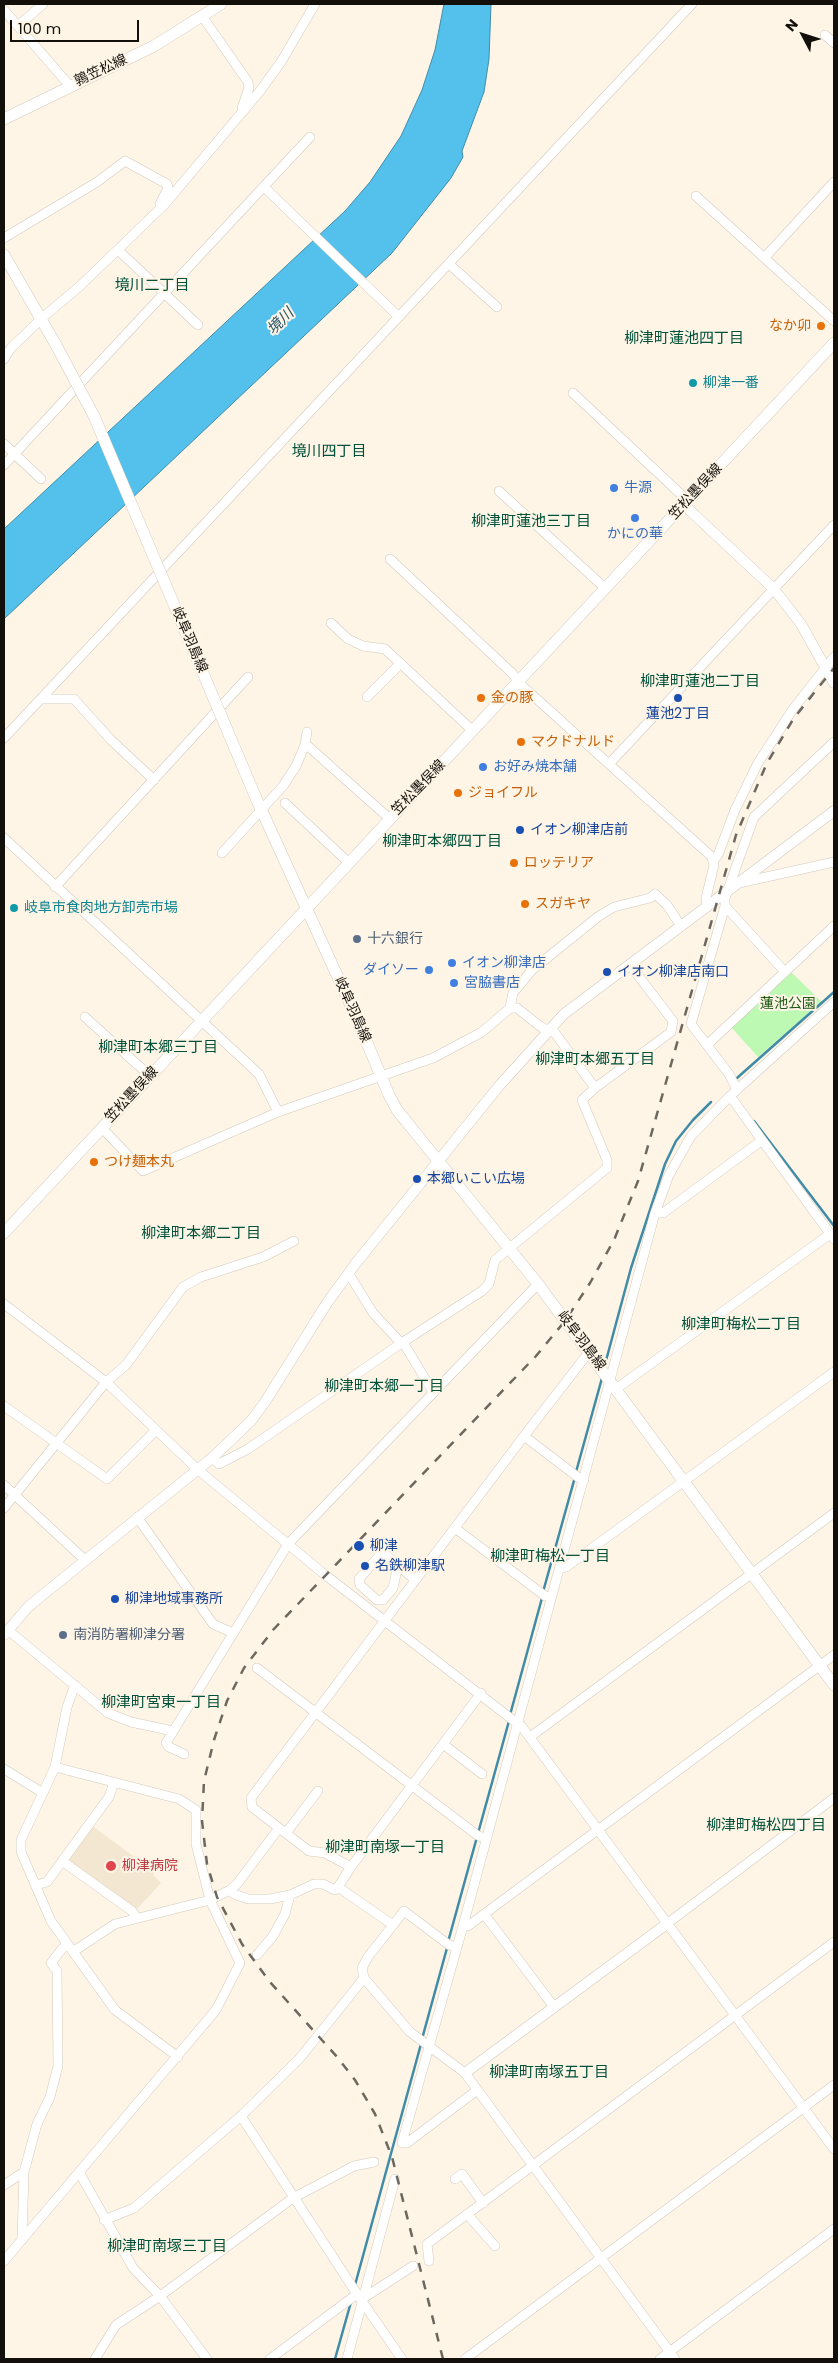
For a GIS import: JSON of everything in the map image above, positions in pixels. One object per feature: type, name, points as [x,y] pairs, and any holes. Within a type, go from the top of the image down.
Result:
[{"type":"main road","name":"鶉笠松線","points":[[4,119],[154,46],[221,4]]},
{"type":"main road","name":"岐阜羽島線","points":[[4,255],[42,318],[94,416],[261,811],[398,1110],[438,1162],[510,1247],[834,1685]]},
{"type":"main road","name":"笠松墨俣線","points":[[4,1233],[834,343]]},
{"type":"street","points":[[18,26],[43,4]]},
{"type":"street","points":[[4,359],[11,348],[42,318],[156,214],[281,62],[315,4]]},
{"type":"street","points":[[4,738],[692,4]]},
{"type":"street","points":[[4,10],[70,86]]},
{"type":"street","points":[[202,16],[248,82],[249,88],[241,113]]},
{"type":"street","points":[[825,35],[834,43]]},
{"type":"street","points":[[4,465],[310,137]]},
{"type":"street","points":[[4,238],[97,182],[125,161],[167,184],[166,193],[156,214]]},
{"type":"street","points":[[766,256],[834,182]]},
{"type":"street","points":[[264,187],[399,317]]},
{"type":"street","points":[[696,196],[766,256],[834,321]]},
{"type":"street","points":[[118,250],[198,325]]},
{"type":"street","points":[[449,264],[497,307]]},
{"type":"street","points":[[573,393],[774,589],[801,624],[834,681]]},
{"type":"street","points":[[4,444],[41,479]]},
{"type":"street","points":[[499,491],[606,589]]},
{"type":"street","points":[[609,764],[834,525]]},
{"type":"street","points":[[390,560],[513,674],[518,682],[714,860]]},
{"type":"street","points":[[331,623],[348,639],[363,646],[385,649],[473,731]]},
{"type":"street","points":[[707,907],[706,898],[714,860],[718,855],[735,810],[758,763],[793,709],[834,657]]},
{"type":"street","points":[[367,697],[400,664]]},
{"type":"street","points":[[55,887],[248,678]]},
{"type":"street","points":[[41,699],[74,699],[111,740],[154,780]]},
{"type":"street","points":[[222,853],[283,786],[296,766],[305,745],[307,732]]},
{"type":"street","points":[[737,1090],[729,1074],[691,1024],[725,906],[725,898],[754,817],[834,742]]},
{"type":"street","points":[[305,745],[309,746],[390,819]]},
{"type":"street","points":[[285,803],[349,863]]},
{"type":"street","points":[[173,1731],[131,1722],[108,1712],[6,1632],[29,1606],[212,1458],[251,1421],[327,1303],[438,1162],[547,1030],[564,1014],[834,811]]},
{"type":"street","points":[[4,838],[259,1074],[278,1112]]},
{"type":"street","points":[[738,883],[834,862]]},
{"type":"street","points":[[510,1008],[512,993],[532,970],[599,916],[614,907],[650,898],[656,894],[667,905],[681,926]]},
{"type":"street","points":[[725,906],[785,972]]},
{"type":"street","points":[[708,1044],[834,926]]},
{"type":"street","points":[[212,1458],[219,1464],[248,1448],[402,1342],[482,1291],[488,1284],[495,1260],[607,1168],[607,1160],[582,1100],[595,1088],[671,1032],[672,1022],[630,965]]},
{"type":"street","points":[[476,2090],[407,2143],[402,2142],[457,1948],[559,1569],[613,1386],[655,1213],[678,1157],[692,1136],[730,1096],[834,1002]]},
{"type":"street","points":[[102,1128],[143,1171],[278,1112],[381,1074],[432,1058],[482,1032],[510,1008],[517,1008],[547,1030],[555,1033],[595,1088]]},
{"type":"street","points":[[85,1017],[150,1076]]},
{"type":"street","points":[[613,1386],[832,1236],[761,1142],[730,1096]]},
{"type":"street","points":[[655,1213],[663,1213],[761,1142]]},
{"type":"street","points":[[4,1508],[106,1382],[126,1365],[183,1287],[201,1277],[264,1257],[294,1241]]},
{"type":"street","points":[[349,1274],[373,1312],[402,1342],[433,1392]]},
{"type":"street","points":[[184,1754],[169,1747],[166,1742],[288,1544],[538,1284]]},
{"type":"street","points":[[4,1304],[106,1382],[197,1469],[288,1544],[517,1722],[736,2014],[834,2149]]},
{"type":"street","points":[[351,1867],[325,1853],[309,1851],[252,1807],[251,1798],[384,1620],[589,1352]]},
{"type":"street","points":[[559,1569],[566,1567],[834,1372]]},
{"type":"street","points":[[4,1406],[107,1479],[156,1430]]},
{"type":"street","points":[[524,1436],[584,1480]]},
{"type":"street","points":[[4,1485],[85,1560]]},
{"type":"street","points":[[530,1737],[834,1513]]},
{"type":"street","points":[[137,1517],[213,1624],[233,1633]]},
{"type":"street","points":[[455,1528],[545,1596],[551,1598]]},
{"type":"street","points":[[398,1565],[394,1588],[383,1600],[378,1600],[360,1584],[359,1579],[380,1555],[385,1554],[398,1565],[415,1580]]},
{"type":"street","points":[[463,1926],[468,1926],[834,1655]]},
{"type":"street","points":[[257,1668],[477,1836],[486,1838]]},
{"type":"street","points":[[75,1685],[68,1707],[55,1766],[21,1840],[21,1852],[51,1921],[115,2010],[178,2057]]},
{"type":"street","points":[[230,1890],[234,1894],[248,1899],[270,1899],[290,1895],[314,1884],[323,1884],[335,1890],[481,1693]]},
{"type":"street","points":[[443,1744],[482,1774]]},
{"type":"street","points":[[4,2261],[216,2010],[240,1963],[210,1900],[196,1844],[196,1810],[179,1799],[55,1766]]},
{"type":"street","points":[[4,1769],[43,1793]]},
{"type":"street","points":[[36,1885],[47,1882],[109,1797],[114,1782]]},
{"type":"street","points":[[74,1951],[115,1924],[136,1917],[210,1900],[230,1890],[318,1791]]},
{"type":"street","points":[[464,2073],[834,1798]]},
{"type":"street","points":[[62,1861],[132,1912],[136,1917]]},
{"type":"street","points":[[338,1887],[393,1925]]},
{"type":"street","points":[[257,1955],[273,1936],[285,1914],[290,1895]]},
{"type":"street","points":[[457,1948],[449,1945],[404,1911],[368,1956],[362,1968],[364,1978],[410,2032],[429,2048],[446,2057],[464,2073],[672,2356]]},
{"type":"street","points":[[484,1914],[554,2007]]},
{"type":"street","points":[[429,2261],[426,2244],[834,1942]]},
{"type":"street","points":[[22,2240],[24,2172],[37,2124],[50,2097],[58,2066],[57,1971],[51,1963],[66,1944]]},
{"type":"street","points":[[104,2220],[134,2208],[241,2116],[300,2058],[364,1978]]},
{"type":"street","points":[[465,2359],[834,2085]]},
{"type":"street","points":[[241,2116],[293,2198],[402,2359]]},
{"type":"street","points":[[95,2359],[116,2325],[160,2296],[293,2198],[354,2166],[374,2162]]},
{"type":"street","points":[[4,2185],[24,2172]]},
{"type":"street","points":[[79,2172],[104,2220],[133,2268],[160,2296],[207,2359]]},
{"type":"street","points":[[455,2179],[462,2174],[482,2203]]},
{"type":"street","points":[[346,2359],[359,2297],[395,2179]]},
{"type":"street","points":[[467,2214],[494,2246]]},
{"type":"street","points":[[660,2359],[672,2356],[834,2229]]},
{"type":"street","points":[[270,2359],[359,2297],[413,2266]]},
{"type":"shaded area","name":"柳津病院","points":[[91,1825],[155,1872],[153,1875],[161,1883],[137,1909],[66,1859]]},
{"type":"green space","name":"蓮池公園","points":[[791,972],[822,1002],[758,1057],[731,1027]]},
{"type":"water","name":"境川","points":[[444,4],[491,4],[489,59],[484,92],[462,151],[463,157],[451,178],[392,253],[4,619],[4,529],[345,211],[370,182],[401,136],[422,90],[435,50]]},
{"type":"waterway","points":[[737,1078],[834,992]]},
{"type":"waterway","points":[[604,1368],[631,1268],[665,1164],[676,1141],[711,1102]]},
{"type":"waterway","points":[[754,1121],[834,1226]]},
{"type":"waterway","points":[[576,1472],[602,1378]]},
{"type":"waterway","points":[[543,1592],[575,1477]]},
{"type":"waterway","points":[[510,1715],[542,1598]]},
{"type":"waterway","points":[[448,1942],[509,1721]]},
{"type":"waterway","points":[[422,2039],[447,1948]]},
{"type":"waterway","points":[[355,2285],[421,2044]]},
{"type":"waterway","points":[[335,2359],[351,2302]]},
{"type":"railway","points":[[443,2359],[392,2157],[375,2114],[355,2080],[338,2058],[270,1982],[242,1944],[217,1897],[207,1864],[202,1821],[204,1781],[214,1740],[227,1701],[244,1668],[273,1630],[536,1356],[565,1321],[590,1283],[614,1240],[638,1181],[736,835],[767,763],[794,718],[834,668]]},
{"type":"place","name":"なか卯","points":[[821,326]]},
{"type":"place","name":"柳津一番","points":[[693,383]]},
{"type":"place","name":"牛源","points":[[614,488]]},
{"type":"place","name":"かにの華","points":[[635,518]]},
{"type":"place","name":"金の豚","points":[[481,698]]},
{"type":"place","name":"蓮池2丁目","points":[[678,698]]},
{"type":"place","name":"マクドナルド","points":[[521,742]]},
{"type":"place","name":"お好み焼本舗","points":[[483,767]]},
{"type":"place","name":"ジョイフル","points":[[458,793]]},
{"type":"place","name":"イオン柳津店前","points":[[520,830]]},
{"type":"place","name":"ロッテリア","points":[[514,863]]},
{"type":"place","name":"スガキヤ","points":[[525,904]]},
{"type":"place","name":"岐阜市食肉地方卸売市場","points":[[14,908]]},
{"type":"place","name":"十六銀行","points":[[357,939]]},
{"type":"place","name":"イオン柳津店","points":[[452,963]]},
{"type":"place","name":"ダイソー","points":[[429,970]]},
{"type":"place","name":"イオン柳津店南口","points":[[607,972]]},
{"type":"place","name":"宮脇書店","points":[[454,983]]},
{"type":"place","name":"つけ麺本丸","points":[[94,1162]]},
{"type":"place","name":"本郷いこい広場","points":[[417,1179]]},
{"type":"place","name":"柳津","points":[[359,1546]]},
{"type":"place","name":"名鉄柳津駅","points":[[365,1566]]},
{"type":"place","name":"柳津地域事務所","points":[[115,1599]]},
{"type":"place","name":"南消防署柳津分署","points":[[63,1635]]},
{"type":"place","name":"柳津病院","points":[[111,1866]]},
{"type":"district","name":"境川二丁目","points":[[152,286]]},
{"type":"district","name":"柳津町蓮池四丁目","points":[[684,339]]},
{"type":"district","name":"境川四丁目","points":[[329,452]]},
{"type":"district","name":"柳津町蓮池三丁目","points":[[531,522]]},
{"type":"district","name":"柳津町蓮池二丁目","points":[[700,682]]},
{"type":"district","name":"柳津町本郷四丁目","points":[[442,842]]},
{"type":"district","name":"柳津町本郷三丁目","points":[[158,1048]]},
{"type":"district","name":"柳津町本郷五丁目","points":[[595,1060]]},
{"type":"district","name":"柳津町本郷二丁目","points":[[201,1234]]},
{"type":"district","name":"柳津町梅松二丁目","points":[[741,1325]]},
{"type":"district","name":"柳津町本郷一丁目","points":[[384,1387]]},
{"type":"district","name":"柳津町梅松一丁目","points":[[550,1557]]},
{"type":"district","name":"柳津町宮東一丁目","points":[[161,1703]]},
{"type":"district","name":"柳津町梅松四丁目","points":[[766,1826]]},
{"type":"district","name":"柳津町南塚一丁目","points":[[385,1848]]},
{"type":"district","name":"柳津町南塚五丁目","points":[[549,2073]]},
{"type":"district","name":"柳津町南塚三丁目","points":[[167,2247]]}]
